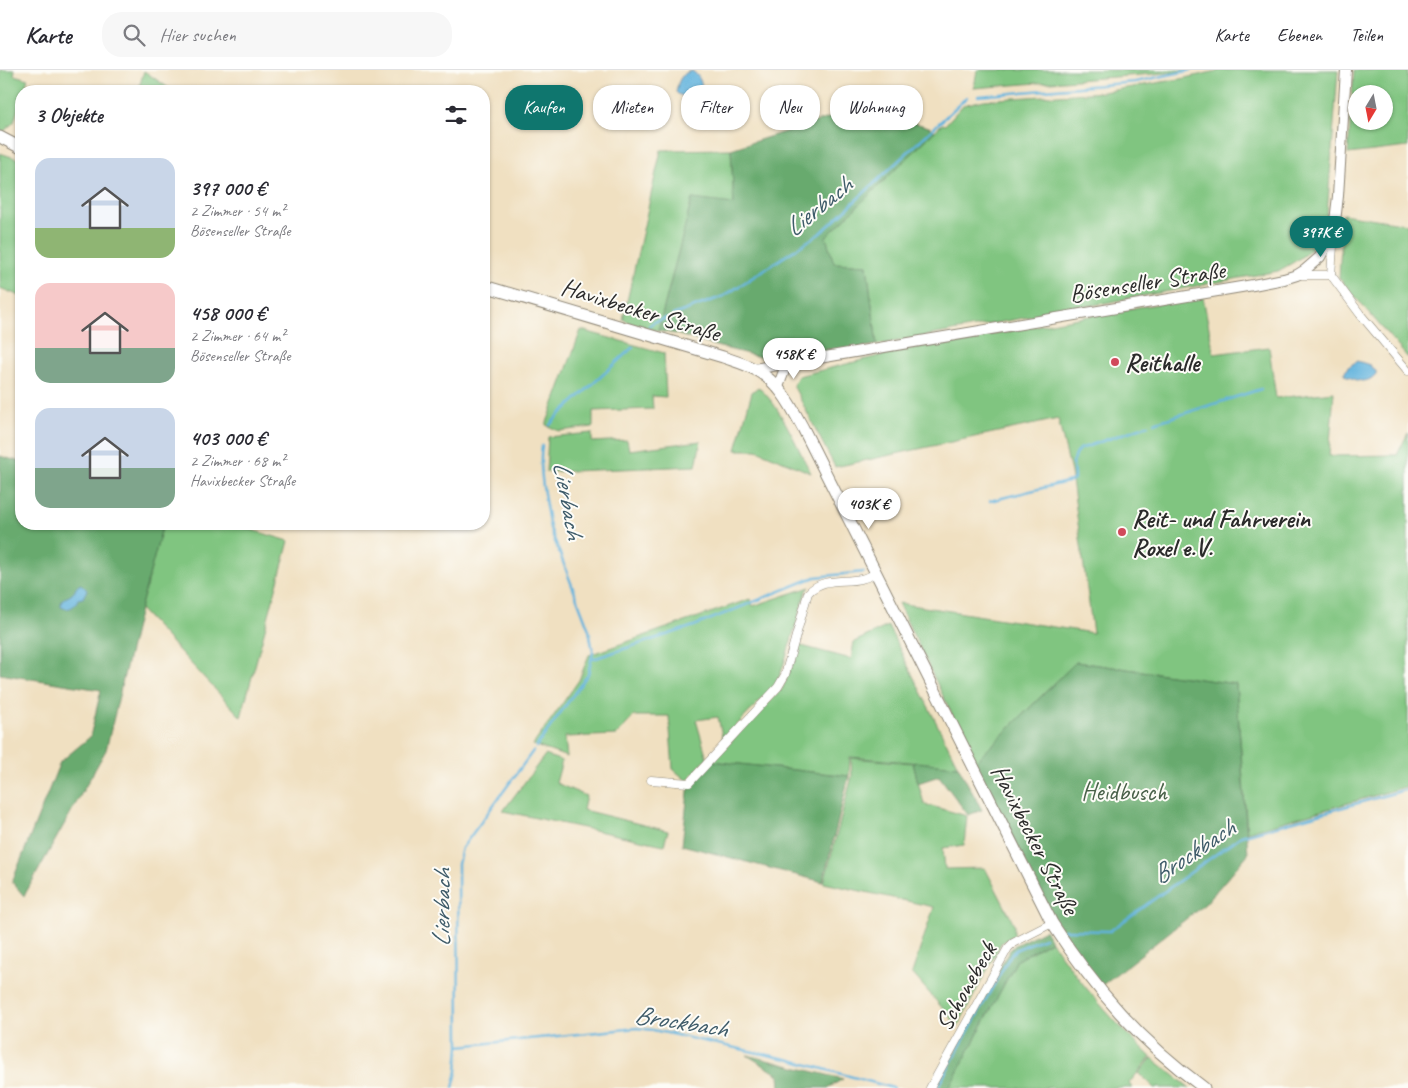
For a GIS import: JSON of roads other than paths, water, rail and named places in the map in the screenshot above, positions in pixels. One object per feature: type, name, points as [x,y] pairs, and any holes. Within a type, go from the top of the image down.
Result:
[{"type":"main road","points":[[0,136],[15,145]]},
{"type":"main road","name":"Havixbecker Straße","points":[[490,288],[723,357],[754,369],[778,387],[804,430],[1052,923],[1077,960],[1117,1011],[1153,1046],[1204,1088]]},
{"type":"street","name":"Bösenseller Straße","points":[[754,369],[1254,285],[1297,275],[1306,270],[1320,257],[1334,230],[1346,70]]},
{"type":"street","points":[[1334,230],[1331,275],[1360,314],[1408,372]]},
{"type":"street","points":[[1297,275],[1331,275]]},
{"type":"street","points":[[778,387],[787,363]]},
{"type":"street","points":[[651,780],[689,783],[778,687],[785,675],[808,593],[815,585],[862,579],[876,574]]},
{"type":"street","name":"Schonebeck","points":[[930,1088],[1008,948],[1013,943],[1052,923]]},
{"type":"water","points":[[692,71],[699,78],[701,85],[681,85],[681,95],[676,92],[681,78]]},
{"type":"water","points":[[1357,361],[1370,365],[1376,371],[1376,374],[1365,381],[1353,379],[1345,375],[1344,373],[1347,368]]},
{"type":"water","points":[[81,584],[87,590],[83,598],[78,599],[71,608],[61,607],[63,599],[72,594],[77,586]]},
{"type":"waterway","name":"Lierbach","points":[[978,96],[1135,82],[1192,70]]},
{"type":"waterway","name":"Lierbach","points":[[673,315],[724,296],[822,232],[967,97]]},
{"type":"waterway","name":"Lierbach","points":[[649,326],[654,322],[667,318]]},
{"type":"waterway","name":"Lierbach","points":[[550,425],[633,347]]},
{"type":"waterway","points":[[1154,423],[1261,389]]},
{"type":"waterway","points":[[990,501],[1071,481],[1074,479],[1074,459],[1080,449],[1148,425]]},
{"type":"waterway","name":"Lierbach","points":[[536,747],[588,674],[593,652],[589,630],[550,528],[542,475],[542,446]]},
{"type":"waterway","points":[[593,659],[694,626],[815,577],[864,572]]},
{"type":"waterway","name":"Lierbach","points":[[453,1088],[457,1071],[459,1046],[458,864],[462,848],[533,751]]},
{"type":"waterway","name":"Brockbach","points":[[1064,930],[1110,931],[1241,836],[1408,789]]},
{"type":"waterway","name":"Brockbach","points":[[937,1088],[1011,954],[1017,949],[1044,938]]},
{"type":"waterway","name":"Brockbach","points":[[459,1046],[637,1028],[791,1060],[893,1088]]},
{"type":"place","name":"Reithalle","points":[[1115,362]]},
{"type":"place","name":"Reit- und Fahrverein Roxel e.V.","points":[[1122,532]]},
{"type":"park label","name":"Heidbusch","points":[[1124,791]]}]
